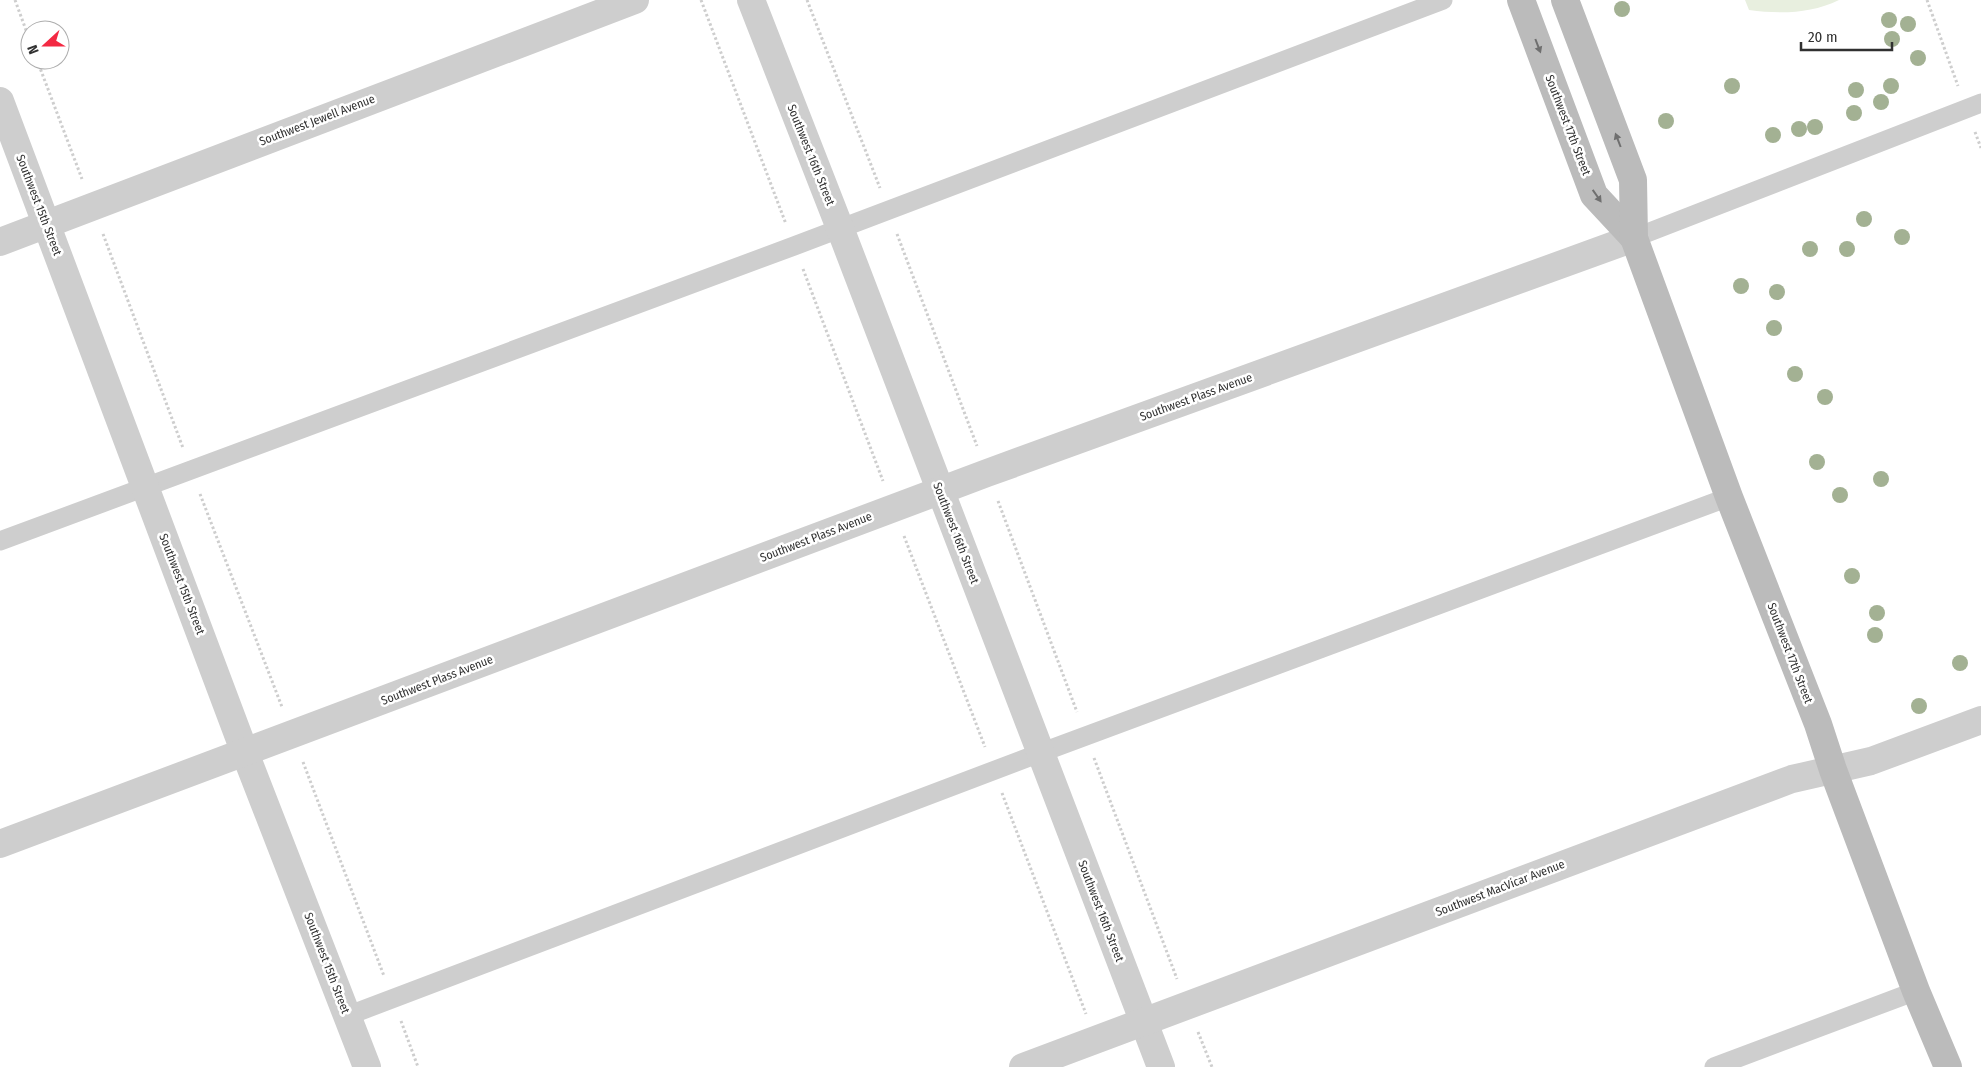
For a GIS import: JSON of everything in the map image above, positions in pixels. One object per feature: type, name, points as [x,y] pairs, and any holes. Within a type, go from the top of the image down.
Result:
[{"type":"main road","name":"Southwest 17th Street","points":[[1520,0],[1594,195],[1634,238]]},
{"type":"main road","name":"Southwest 17th Street","points":[[1565,0],[1633,180],[1634,238],[1729,496],[1818,724],[1833,770],[1916,991],[1948,1067]]},
{"type":"street","name":"Southwest Jewell Avenue","points":[[0,242],[635,0]]},
{"type":"street","name":"Southwest 16th Street","points":[[750,0],[840,228],[1161,1067]]},
{"type":"street","name":"Southwest 15th Street","points":[[0,101],[245,753],[367,1067]]},
{"type":"street","name":"Southwest Plass Avenue","points":[[0,844],[940,490],[1634,238]]},
{"type":"street","name":"Southwest MacVicar Avenue","points":[[1023,1067],[1792,779],[1871,761],[1981,720]]},
{"type":"lane","points":[[0,542],[794,246],[1443,0]]},
{"type":"lane","points":[[1634,238],[1974,105]]},
{"type":"lane","points":[[347,1016],[1040,753],[1729,496]]},
{"type":"lane","points":[[1714,1067],[1916,991]]},
{"type":"path","points":[[14,0],[22,20]]},
{"type":"path","points":[[701,0],[1096,1040]]},
{"type":"path","points":[[808,0],[1212,1067]]},
{"type":"path","points":[[1927,0],[1974,105],[1981,148]]},
{"type":"path","points":[[41,70],[418,1067]]},
{"type":"green space","points":[[1745,0],[1839,0],[1817,8],[1795,12],[1772,12],[1749,10]]}]
